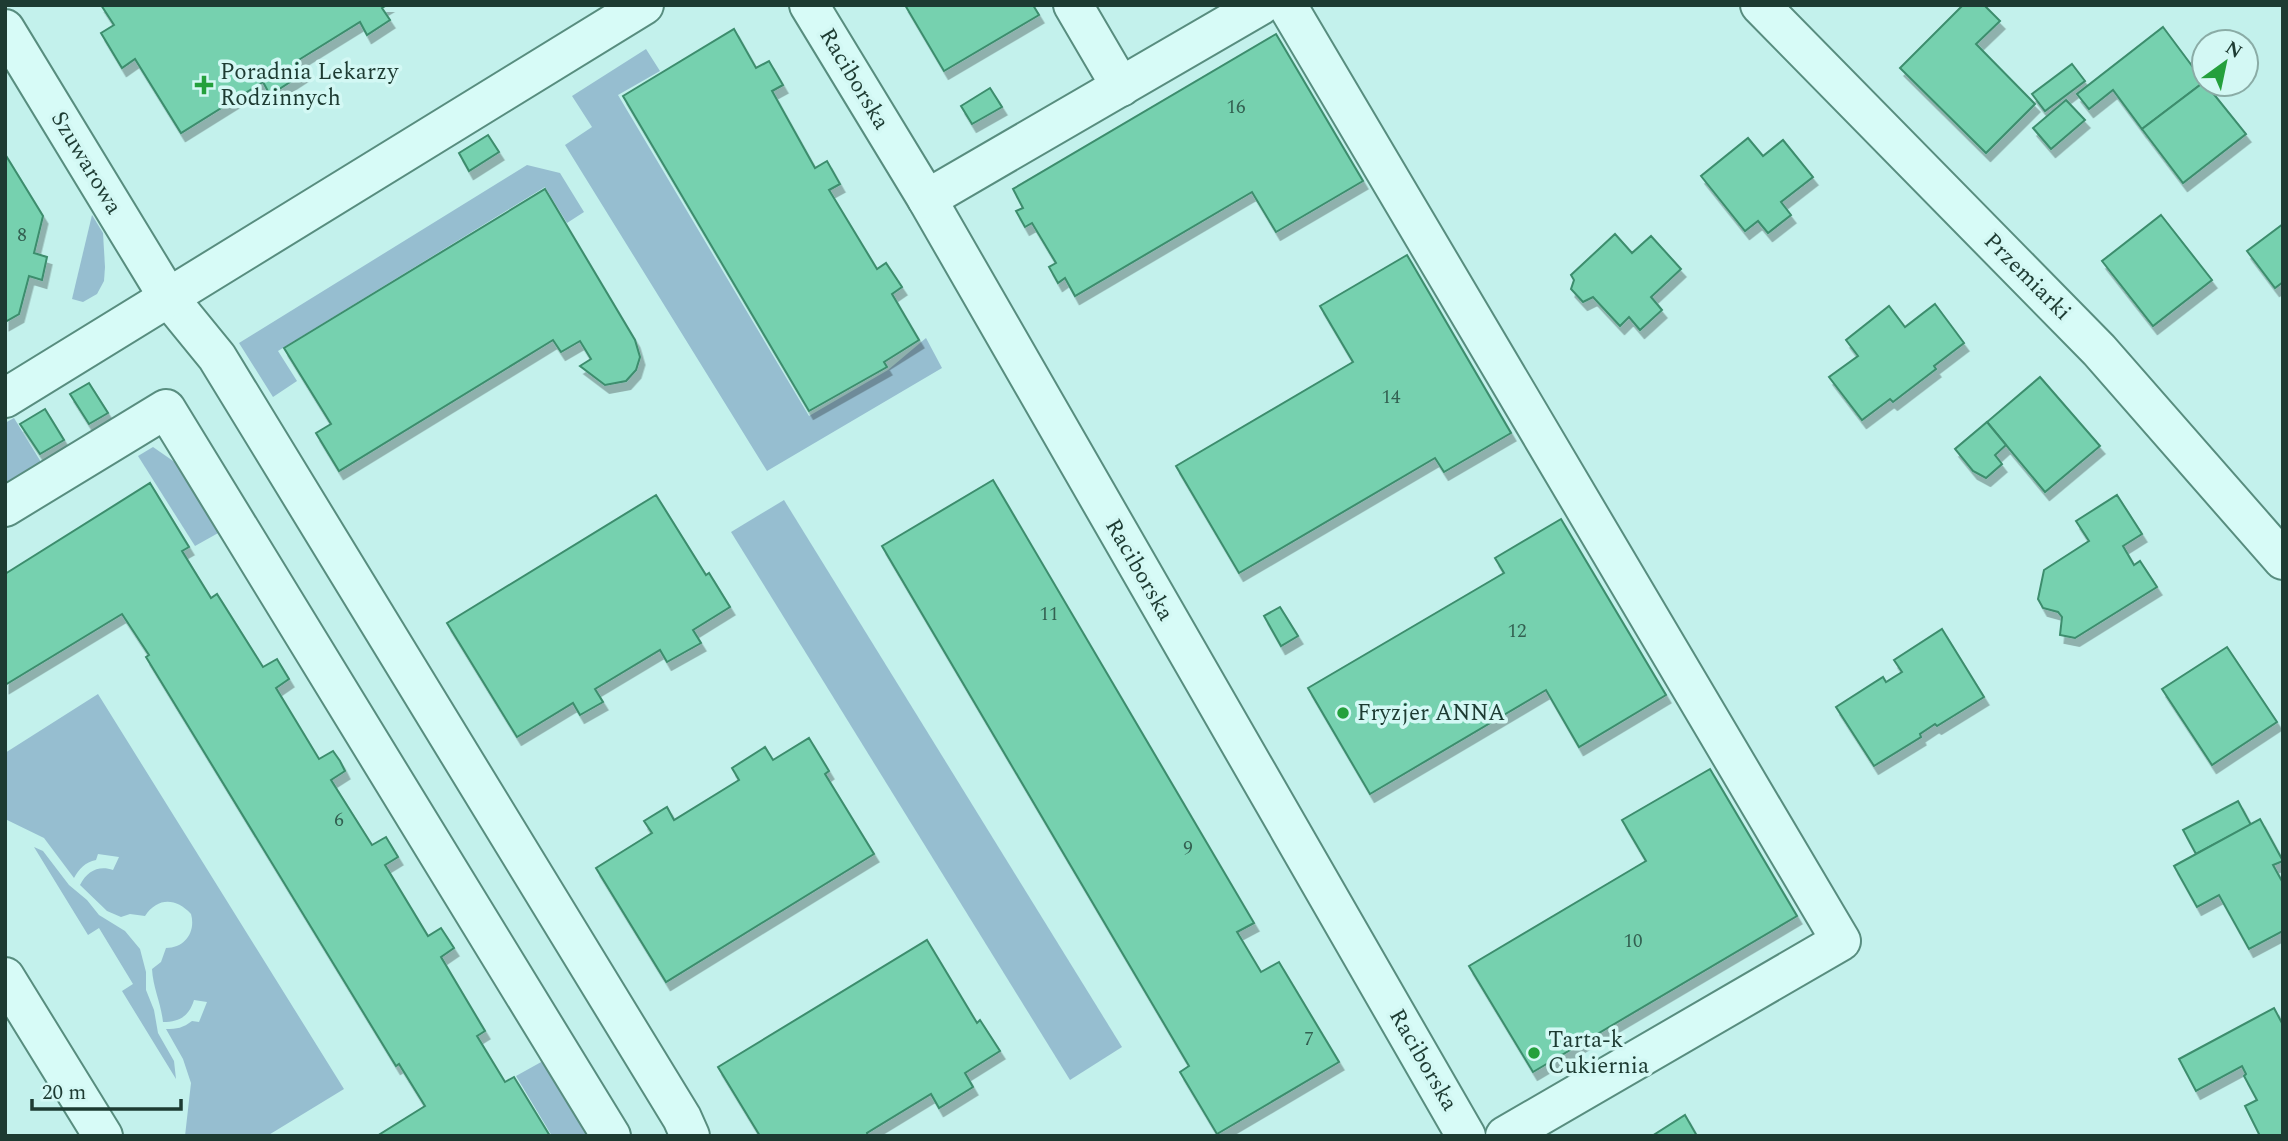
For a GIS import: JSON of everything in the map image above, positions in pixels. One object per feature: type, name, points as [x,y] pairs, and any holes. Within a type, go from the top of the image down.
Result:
[{"type":"street","points":[[5,398],[644,5]]},
{"type":"street","name":"Raciborska","points":[[809,5],[927,199],[1466,1136]]},
{"type":"street","points":[[1073,5],[1121,88]]},
{"type":"street","points":[[927,199],[1261,5]]},
{"type":"street","points":[[1287,5],[1841,941],[1505,1136]]},
{"type":"street","name":"Przemiarki","points":[[1760,5],[2099,350],[2283,560]]},
{"type":"street","name":"Szuwarowa","points":[[5,29],[168,297],[216,357],[675,1106],[690,1136]]},
{"type":"street","points":[[5,507],[166,409],[611,1136]]},
{"type":"street","points":[[5,976],[103,1136]]},
{"type":"shaded area","points":[[646,49],[660,71],[618,95],[809,416],[888,370],[926,338],[942,368],[767,471],[565,145],[592,127],[572,96]]},
{"type":"shaded area","points":[[527,165],[560,173],[584,212],[567,223],[545,187],[278,351],[297,381],[273,397],[239,343]]},
{"type":"shaded area","points":[[92,215],[103,233],[104,281],[97,294],[83,302],[72,299]]},
{"type":"shaded area","points":[[14,418],[41,462],[5,484],[5,423]]},
{"type":"shaded area","points":[[153,447],[176,463],[220,532],[195,546],[138,456]]},
{"type":"shaded area","points":[[784,500],[1122,1047],[1070,1080],[731,532]]},
{"type":"shaded area","points":[[98,694],[344,1089],[267,1136],[185,1136],[191,1083],[183,1059],[166,1029],[180,1028],[192,1021],[199,1022],[207,1002],[194,1000],[183,1017],[163,1022],[152,969],[161,962],[166,948],[179,945],[188,938],[192,927],[191,914],[179,905],[167,902],[156,905],[145,916],[130,914],[121,917],[107,911],[80,885],[94,870],[113,870],[119,857],[98,854],[96,860],[83,866],[74,878],[44,838],[5,819],[5,753]]},
{"type":"shaded area","points":[[34,847],[43,851],[69,885],[87,900],[99,915],[125,931],[140,949],[146,972],[146,990],[154,1010],[158,1033],[174,1061],[176,1079],[122,991],[133,984],[99,928],[88,935]]},
{"type":"shaded area","points":[[543,1061],[591,1136],[552,1136],[516,1076]]},
{"type":"building","points":[[101,5],[387,5],[382,8],[390,20],[367,35],[360,22],[297,61],[304,73],[270,95],[263,82],[181,133],[135,59],[122,68],[101,33],[114,25]]},
{"type":"building","points":[[905,5],[1033,5],[1039,15],[944,71]]},
{"type":"building","points":[[1963,5],[1984,5],[2000,21],[1976,44],[2035,104],[1986,153],[1900,68]]},
{"type":"building","points":[[2163,27],[2190,63],[2190,93],[2142,129],[2113,90],[2089,109],[2077,94]]},
{"type":"building","points":[[734,29],[756,68],[769,61],[783,85],[772,91],[815,168],[827,161],[840,184],[829,190],[877,269],[886,263],[902,287],[892,294],[919,340],[884,362],[887,367],[809,411],[623,96]]},
{"type":"building","points":[[1276,34],[1363,181],[1276,232],[1252,192],[1075,296],[1065,278],[1058,283],[1049,267],[1056,263],[1032,223],[1025,227],[1016,211],[1023,208],[1013,189]]},
{"type":"building","points":[[2072,64],[2085,81],[2045,111],[2032,94]]},
{"type":"building","points":[[990,88],[1002,107],[972,124],[961,106]]},
{"type":"building","points":[[2190,93],[2190,98],[2217,98],[2246,134],[2183,183],[2142,129]]},
{"type":"building","points":[[2066,100],[2085,120],[2051,149],[2033,128]]},
{"type":"building","points":[[488,135],[499,152],[469,171],[459,153]]},
{"type":"building","points":[[1748,138],[1763,156],[1783,140],[1813,177],[1781,202],[1791,215],[1768,233],[1758,221],[1745,231],[1701,176]]},
{"type":"building","points":[[5,154],[43,216],[34,253],[47,257],[42,280],[29,276],[19,314],[5,322]]},
{"type":"building","points":[[545,189],[635,340],[640,357],[636,370],[626,381],[605,385],[580,366],[591,359],[580,341],[561,352],[553,340],[339,471],[316,433],[331,424],[284,348]]},
{"type":"building","points":[[2161,215],[2212,280],[2153,326],[2102,261]]},
{"type":"building","points":[[2283,224],[2283,282],[2275,288],[2247,251]]},
{"type":"building","points":[[1615,234],[1632,253],[1651,236],[1681,269],[1651,297],[1662,310],[1640,330],[1629,317],[1620,326],[1593,297],[1583,302],[1571,289],[1574,280],[1571,275]]},
{"type":"building","points":[[1407,255],[1511,433],[1444,472],[1435,458],[1239,573],[1176,466],[1353,362],[1320,306]]},
{"type":"building","points":[[1935,304],[1964,343],[1934,366],[1936,369],[1893,402],[1890,399],[1862,420],[1829,377],[1858,356],[1846,340],[1889,306],[1905,327]]},
{"type":"building","points":[[2040,377],[2100,446],[2045,492],[1987,422]]},
{"type":"building","points":[[89,383],[108,413],[89,424],[70,394]]},
{"type":"building","points":[[45,409],[64,440],[40,454],[20,424]]},
{"type":"building","points":[[1987,422],[2006,445],[1995,455],[2002,464],[1986,478],[1973,471],[1955,449]]},
{"type":"building","points":[[993,480],[1254,923],[1237,932],[1261,972],[1279,962],[1339,1062],[1217,1134],[1180,1072],[1189,1066],[882,546]]},
{"type":"building","points":[[150,483],[189,547],[182,551],[211,598],[217,594],[263,667],[277,659],[289,679],[276,688],[319,759],[333,751],[340,761],[345,771],[331,780],[372,845],[386,837],[398,857],[385,865],[428,936],[441,928],[454,948],[441,957],[485,1031],[477,1036],[505,1082],[514,1077],[550,1136],[377,1136],[425,1106],[399,1064],[396,1066],[122,614],[5,685],[5,574]]},
{"type":"building","points":[[656,495],[706,575],[709,573],[730,607],[693,630],[701,643],[667,662],[660,650],[595,689],[603,702],[580,715],[573,703],[517,737],[447,623]]},
{"type":"building","points":[[2117,495],[2142,534],[2123,546],[2134,565],[2140,561],[2157,587],[2075,638],[2060,635],[2062,617],[2058,612],[2043,608],[2038,599],[2044,570],[2089,541],[2076,521]]},
{"type":"building","points":[[1561,519],[1666,695],[1579,747],[1546,690],[1370,794],[1308,688],[1504,573],[1495,558]]},
{"type":"building","points":[[1280,607],[1298,636],[1281,646],[1264,616]]},
{"type":"building","points":[[1942,629],[1984,697],[1937,726],[1935,724],[1920,734],[1921,737],[1874,766],[1836,707],[1883,677],[1886,682],[1902,672],[1894,660]]},
{"type":"building","points":[[2227,647],[2277,722],[2212,765],[2162,689]]},
{"type":"building","points":[[809,738],[829,771],[825,774],[874,854],[666,982],[596,868],[652,833],[644,821],[667,807],[674,820],[739,780],[732,768],[765,747],[773,760]]},
{"type":"building","points":[[1710,769],[1797,916],[1533,1072],[1469,966],[1646,861],[1622,820]]},
{"type":"building","points":[[2238,801],[2251,825],[2196,854],[2183,830]]},
{"type":"building","points":[[2260,819],[2283,861],[2273,865],[2283,883],[2283,931],[2249,949],[2219,895],[2197,907],[2174,866]]},
{"type":"building","points":[[927,940],[977,1023],[980,1020],[1000,1051],[965,1073],[973,1087],[939,1108],[931,1094],[867,1133],[868,1136],[760,1136],[718,1067]]},
{"type":"building","points":[[2274,1008],[2283,1025],[2283,1136],[2260,1136],[2245,1106],[2257,1100],[2244,1076],[2246,1074],[2242,1066],[2196,1091],[2179,1059]]},
{"type":"building","points":[[1685,1115],[1697,1136],[1652,1136]]},
{"type":"place","name":"Poradnia Lekarzy Rodzinnych","points":[[204,85]]},
{"type":"place","name":"Fryzjer ANNA","points":[[1343,713]]},
{"type":"place","name":"Tarta-k Cukiernia","points":[[1534,1053]]}]
